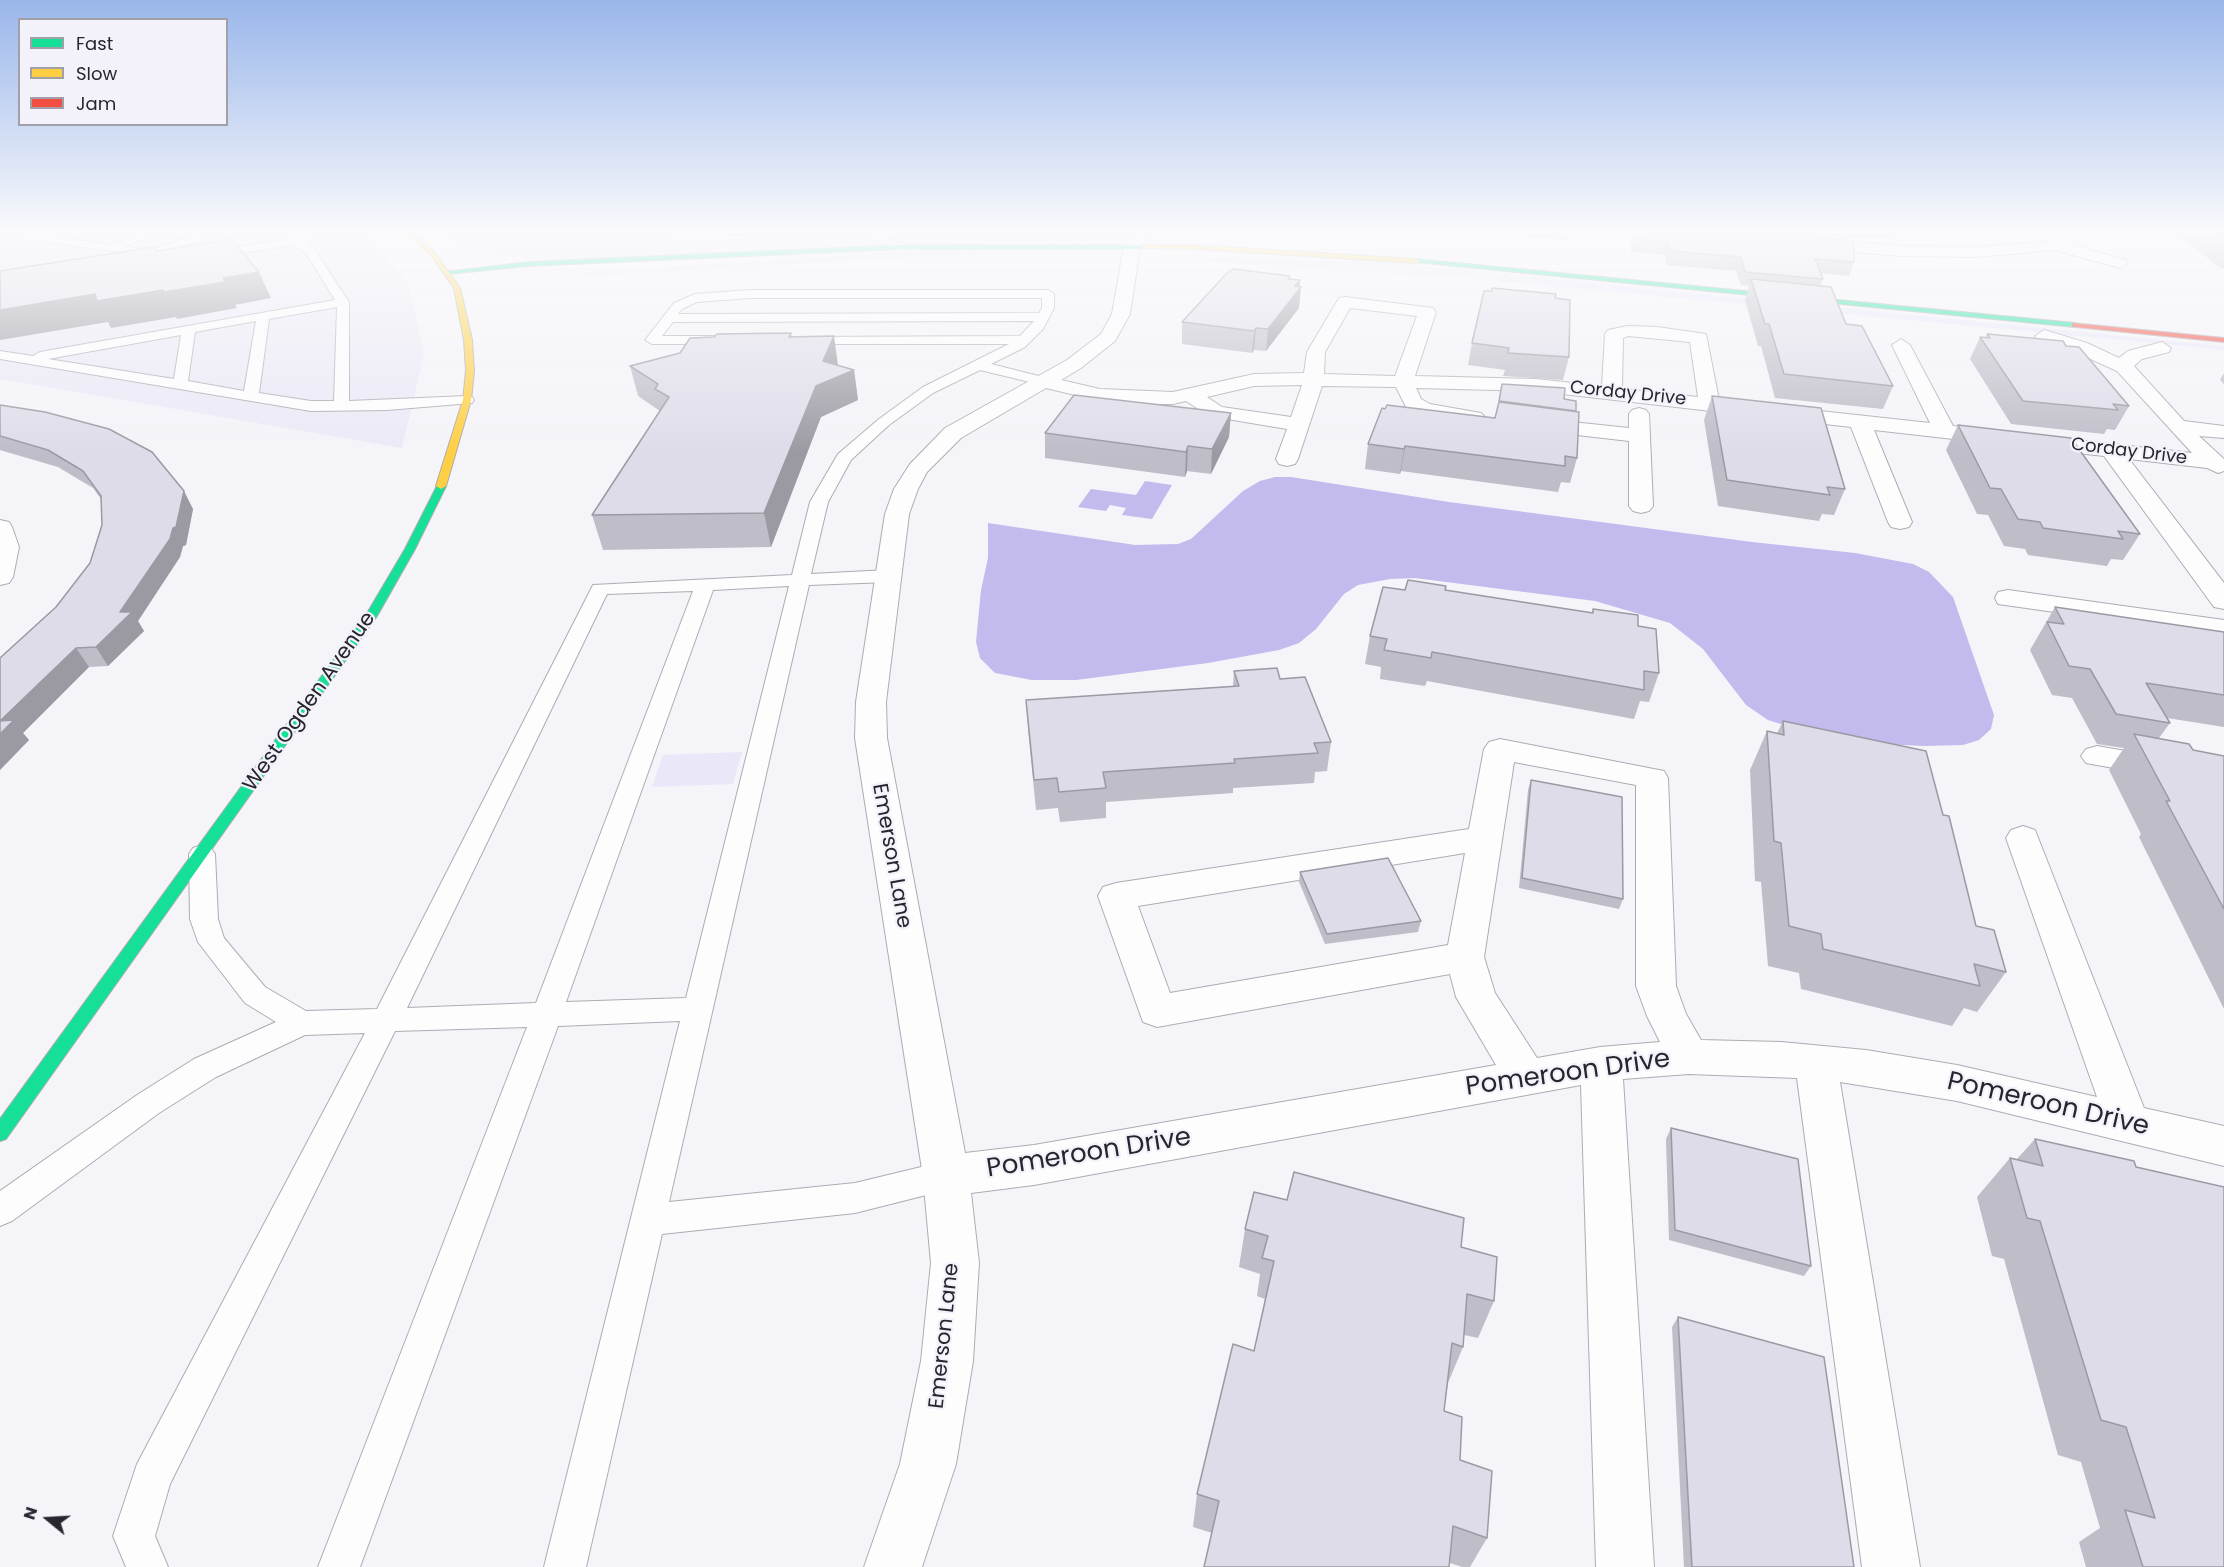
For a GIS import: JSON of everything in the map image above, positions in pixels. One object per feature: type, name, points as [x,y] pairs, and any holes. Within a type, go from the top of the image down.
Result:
[{"type":"street","name":"West Ogden Avenue","points":[[0,1133],[291,731],[382,597],[410,549],[445,478],[467,400],[470,371],[464,306]]},
{"type":"street","name":"Emerson Lane","points":[[893,1567],[928,1464],[946,1361],[955,1263],[946,1176],[871,738],[871,702],[897,514],[906,489],[918,469],[953,433],[1090,354],[1108,337],[1120,314],[1121,306]]},
{"type":"street","points":[[1287,459],[1314,379],[1313,362],[1316,352],[1343,306]]},
{"type":"street","points":[[1379,306],[1427,312],[1403,382],[1413,403],[1424,409],[1490,418]]},
{"type":"street","points":[[1881,306],[2224,340]]},
{"type":"street","points":[[1612,391],[1614,334],[1628,331],[1658,332],[1700,338],[1709,403]]},
{"type":"street","points":[[2009,333],[2224,354]]},
{"type":"street","points":[[2044,336],[2080,347],[2124,367],[2178,427],[2221,469]]},
{"type":"street","points":[[1901,345],[1944,430]]},
{"type":"street","points":[[2124,367],[2127,360],[2135,355],[2162,348]]},
{"type":"street","name":"Corday Drive","points":[[1042,381],[1100,395],[1129,398],[1173,398],[1254,380],[1314,379],[1536,385],[1612,391],[2110,449],[2221,469]]},
{"type":"street","points":[[1190,394],[1216,412],[1298,424]]},
{"type":"street","points":[[1638,394],[1641,506]]},
{"type":"street","points":[[1859,420],[1900,522]]},
{"type":"street","points":[[1513,421],[1639,436]]},
{"type":"street","points":[[2178,427],[2224,432]]},
{"type":"street","points":[[2110,449],[2224,601]]},
{"type":"street","points":[[0,527],[6,547],[0,577]]},
{"type":"street","points":[[2008,597],[2224,628]]},
{"type":"street","points":[[1527,1078],[1476,997],[1465,957],[1500,748],[1652,778],[1656,986],[1667,1016],[1689,1057]]},
{"type":"street","points":[[2097,756],[2224,778]]},
{"type":"street","points":[[1465,957],[1157,1011],[1116,896],[1485,838]]},
{"type":"street","points":[[2023,838],[2128,1124]]},
{"type":"street","name":"Pomeroon Drive","points":[[946,1176],[1034,1165],[1600,1064],[1689,1057],[1816,1062],[1866,1067],[1957,1083],[2224,1146]]},
{"type":"street","points":[[1816,1062],[1891,1567]]},
{"type":"street","points":[[1600,1064],[1605,1106],[1626,1567]]},
{"type":"lane","points":[[23,359],[319,306]]},
{"type":"lane","points":[[341,407],[343,306]]},
{"type":"lane","points":[[678,306],[652,340],[733,340]]},
{"type":"lane","points":[[565,1567],[819,502],[844,457],[884,422],[928,390],[1025,340],[1043,317],[1048,306]]},
{"type":"lane","points":[[251,396],[263,316]]},
{"type":"lane","points":[[668,318],[1043,317]]},
{"type":"lane","points":[[180,385],[189,329]]},
{"type":"lane","points":[[792,340],[1025,340]]},
{"type":"lane","points":[[0,355],[311,406],[341,407],[467,400]]},
{"type":"lane","points":[[979,365],[1042,381]]},
{"type":"lane","points":[[147,1567],[134,1536],[151,1478],[386,1020],[600,588],[888,576]]},
{"type":"lane","points":[[339,1567],[547,1014],[705,584]]},
{"type":"lane","points":[[202,854],[204,918],[212,942],[255,995],[302,1023]]},
{"type":"lane","points":[[0,1210],[148,1104],[205,1068],[302,1023],[698,1009]]},
{"type":"lane","points":[[647,1220],[855,1198],[946,1176]]},
{"type":"shaded area","points":[[0,306],[413,306],[424,355],[402,448],[0,379]]},
{"type":"shaded area","points":[[1763,306],[1825,306],[2224,346],[2224,350]]},
{"type":"shaded area","points":[[1275,477],[1291,477],[1449,502],[1752,542],[1855,553],[1913,564],[1929,572],[1953,597],[1994,715],[1991,729],[1979,740],[1963,745],[1925,746],[1881,744],[1787,726],[1768,720],[1746,705],[1703,649],[1670,623],[1595,601],[1415,578],[1390,579],[1358,585],[1344,594],[1316,629],[1299,643],[1279,650],[1208,663],[1076,680],[1032,680],[995,673],[980,658],[976,642],[981,590],[988,558],[988,523],[1135,545],[1178,544],[1191,539],[1243,491],[1260,481]]},
{"type":"shaded area","points":[[1145,481],[1172,485],[1152,519],[1122,515],[1126,508],[1110,505],[1106,511],[1078,507],[1091,489],[1136,495]]},
{"type":"shaded area","points":[[742,752],[733,784],[652,787],[663,755]]},
{"type":"building","points":[[0,306],[23,306],[0,310]]},
{"type":"building","points":[[1197,306],[1286,306],[1268,329],[1256,328],[1254,331],[1182,322]]},
{"type":"building","points":[[1481,306],[1570,306],[1569,357],[1508,353],[1509,348],[1472,343]]},
{"type":"building","points":[[1759,306],[1839,306],[1846,324],[1862,326],[1893,386],[1784,374],[1769,324],[1765,324]]},
{"type":"building","points":[[791,333],[789,337],[834,336],[823,361],[854,370],[816,386],[764,513],[592,515],[669,397],[655,389],[658,384],[630,366],[680,353],[690,338],[714,337],[717,334]]},
{"type":"building","points":[[1987,334],[2063,341],[2066,346],[2079,347],[2129,406],[2113,404],[2118,410],[2023,401],[1980,337],[1990,338]]},
{"type":"building","points":[[1502,384],[1565,388],[1564,399],[1576,401],[1576,411],[1499,401]]},
{"type":"building","points":[[1074,395],[1231,413],[1212,449],[1188,446],[1186,452],[1045,433]]},
{"type":"building","points":[[1712,396],[1821,408],[1845,489],[1827,487],[1830,495],[1727,480]]},
{"type":"building","points":[[1499,402],[1579,412],[1577,458],[1565,456],[1565,466],[1405,446],[1404,449],[1368,444],[1382,408],[1385,409],[1387,405],[1495,418]]},
{"type":"building","points":[[0,405],[45,412],[109,429],[152,452],[184,491],[176,527],[173,528],[170,539],[120,612],[132,612],[96,647],[76,648],[0,721],[0,658],[56,607],[90,563],[102,525],[101,496],[83,471],[48,450],[0,436]]},
{"type":"building","points":[[1958,425],[2071,438],[2140,534],[2118,531],[2123,539],[2043,528],[2040,522],[2018,519],[2001,489],[1990,488]]},
{"type":"building","points":[[1408,580],[1446,586],[1445,590],[1593,613],[1593,609],[1638,615],[1638,626],[1656,629],[1659,673],[1644,671],[1644,690],[1432,652],[1431,658],[1384,650],[1387,639],[1370,636],[1383,587],[1405,590]]},
{"type":"building","points":[[2055,607],[2224,632],[2224,695],[2146,683],[2170,723],[2116,714],[2090,669],[2069,666],[2047,622],[2064,624]]},
{"type":"building","points":[[1277,668],[1280,679],[1305,677],[1331,742],[1314,743],[1318,753],[1234,759],[1235,763],[1103,772],[1106,788],[1059,792],[1057,778],[1034,780],[1026,700],[1239,686],[1234,671]]},
{"type":"building","points":[[14,720],[0,734],[0,721]]},
{"type":"building","points":[[1783,721],[1926,751],[1943,815],[1949,816],[1976,926],[1994,930],[2006,972],[1974,964],[1980,986],[1823,949],[1821,934],[1789,926],[1781,843],[1774,841],[1767,731],[1784,735]]},
{"type":"building","points":[[2134,734],[2189,744],[2193,750],[2224,756],[2224,909],[2166,801],[2170,801]]},
{"type":"building","points":[[1531,780],[1622,797],[1623,899],[1522,878]]},
{"type":"building","points":[[1388,858],[1421,921],[1327,934],[1300,872]]},
{"type":"building","points":[[1671,1128],[1798,1159],[1811,1266],[1675,1230]]},
{"type":"building","points":[[2035,1139],[2134,1161],[2136,1167],[2224,1187],[2224,1567],[2143,1567],[2125,1510],[2155,1518],[2126,1427],[2101,1420],[2040,1221],[2027,1218],[2010,1158],[2043,1166]]},
{"type":"building","points":[[1294,1172],[1464,1218],[1461,1247],[1497,1257],[1494,1301],[1467,1294],[1463,1347],[1452,1343],[1444,1411],[1462,1417],[1460,1460],[1492,1471],[1487,1538],[1453,1526],[1449,1567],[1204,1567],[1219,1501],[1197,1494],[1233,1344],[1254,1351],[1274,1261],[1262,1258],[1268,1236],[1245,1229],[1254,1192],[1287,1200]]},
{"type":"building","points":[[1678,1317],[1824,1357],[1854,1567],[1692,1567]]},
{"type":"traffic: fast","points":[[1881,306],[2075,325]]},
{"type":"traffic: fast","points":[[0,1133],[371,616],[410,549],[441,486]]},
{"type":"traffic: slow","points":[[441,486],[467,400],[470,371],[468,340],[461,306]]},
{"type":"traffic: jam","points":[[2075,325],[2224,340]]}]
